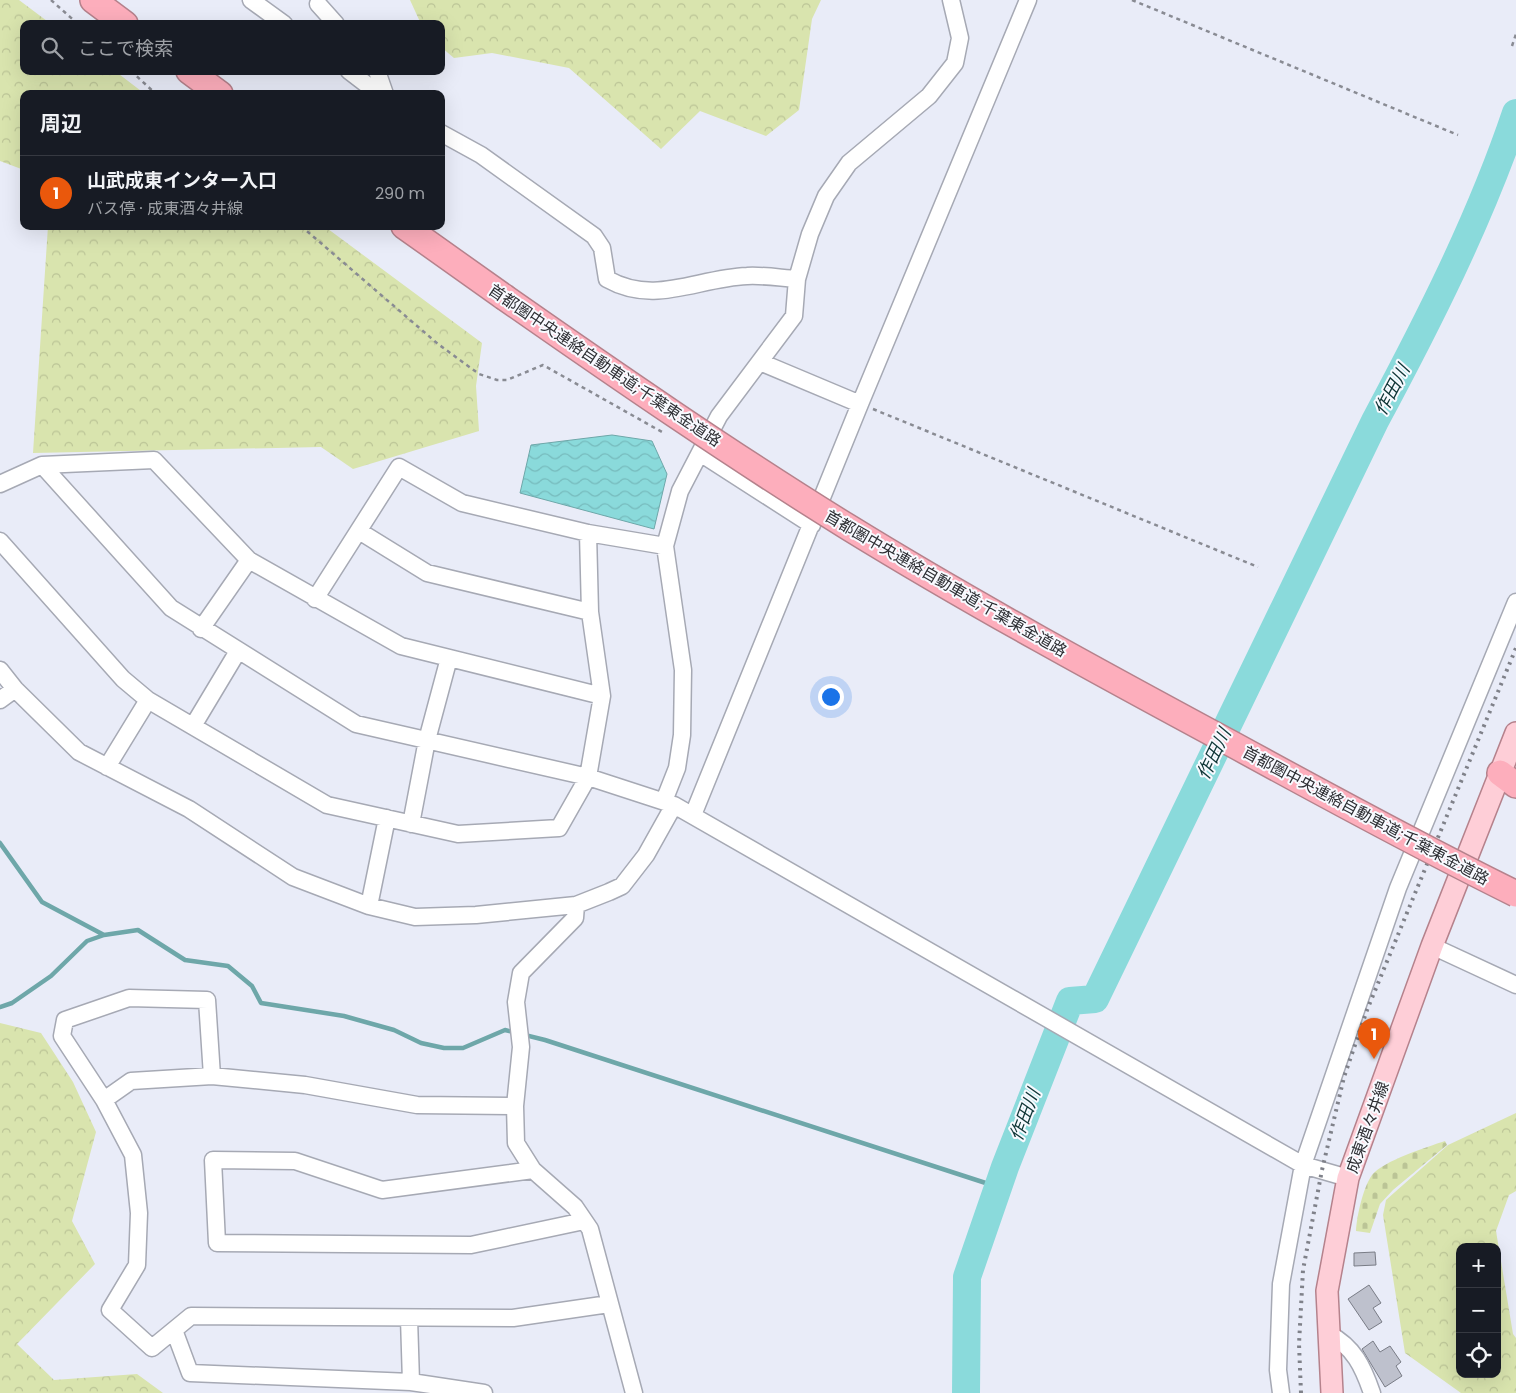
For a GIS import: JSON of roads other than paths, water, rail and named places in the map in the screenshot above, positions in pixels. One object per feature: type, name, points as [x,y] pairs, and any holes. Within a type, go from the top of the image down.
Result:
[{"type":"highway","points":[[93,0],[120,20]]},
{"type":"highway","points":[[194,75],[215,90]]},
{"type":"highway","name":"首都圏中央連絡自動車道;千葉東金道路","points":[[410,230],[610,371],[830,516],[960,594],[1150,700],[1448,860],[1516,894]]},
{"type":"main road","name":"成東酒々井線","points":[[1332,1393],[1327,1291],[1348,1178],[1432,946],[1511,779],[1516,733]]},
{"type":"street","points":[[251,0],[278,20]]},
{"type":"street","points":[[0,670],[15,689],[79,752],[189,809],[293,877],[369,906],[415,917],[476,915],[576,905],[622,886],[646,855],[669,803],[681,743],[683,670],[665,546],[680,491],[719,416],[794,316],[797,278],[810,234],[826,196],[849,163],[929,96],[955,63],[960,38],[951,0]]},
{"type":"street","points":[[693,815],[860,404],[1028,0]]},
{"type":"street","points":[[318,4],[332,20]]},
{"type":"street","points":[[354,75],[374,90]]},
{"type":"street","points":[[378,75],[384,90]]},
{"type":"street","points":[[445,135],[481,155],[594,236],[602,248],[607,279],[621,287],[655,292],[747,276],[797,278]]},
{"type":"street","points":[[760,362],[860,404]]},
{"type":"street","points":[[700,453],[812,525]]},
{"type":"street","points":[[0,484],[42,465],[154,460],[249,560],[401,646],[602,696]]},
{"type":"street","points":[[42,465],[171,608],[201,629],[356,724],[588,777],[669,803],[1303,1165],[1348,1178]]},
{"type":"street","points":[[316,599],[399,467],[462,502],[588,533],[665,546]]},
{"type":"street","points":[[359,531],[427,573],[590,612]]},
{"type":"street","points":[[0,541],[123,679],[148,700],[327,805],[458,834],[559,828],[588,777],[602,696],[590,612],[588,533]]},
{"type":"street","points":[[201,629],[249,560]]},
{"type":"street","points":[[1280,1393],[1278,1370],[1281,1284],[1303,1165],[1398,888],[1516,602]]},
{"type":"street","points":[[193,726],[238,651]]},
{"type":"street","points":[[411,824],[427,740],[449,658]]},
{"type":"street","points":[[0,700],[15,689]]},
{"type":"street","points":[[107,767],[148,700]]},
{"type":"street","points":[[369,906],[386,818]]},
{"type":"street","points":[[576,905],[575,918],[521,973],[516,1002],[521,1047],[515,1106],[516,1144],[533,1170],[576,1207],[590,1230],[634,1393]]},
{"type":"street","points":[[1432,946],[1516,984]]},
{"type":"street","points":[[212,1076],[207,1000],[129,998],[65,1020],[62,1036],[104,1100],[133,1155],[139,1213],[137,1265],[110,1310],[152,1348],[190,1316],[513,1318],[609,1304]]},
{"type":"street","points":[[104,1100],[131,1081],[212,1076],[305,1085],[417,1105],[515,1106]]},
{"type":"street","points":[[533,1170],[382,1190],[295,1161],[213,1160],[217,1243],[471,1245],[584,1221]]},
{"type":"street","points":[[409,1318],[411,1382]]},
{"type":"street","points":[[174,1330],[190,1373],[411,1382],[484,1393]]},
{"type":"street","points":[[1329,1334],[1344,1341],[1356,1357],[1372,1393]]},
{"type":"water","points":[[612,435],[652,441],[667,474],[654,529],[520,493],[531,445]]},
{"type":"waterway","name":"作田川","points":[[966,1393],[967,1277],[1005,1167],[1070,1001],[1095,999],[1375,421],[1452,270],[1502,153],[1516,113]]},
{"type":"waterway","points":[[0,843],[42,902],[104,935]]},
{"type":"waterway","points":[[0,1007],[12,1003],[51,976],[87,941],[104,935],[138,930],[185,960],[228,966],[252,986],[261,1003],[344,1016],[394,1030],[421,1043],[444,1048],[463,1048],[505,1030],[545,1040],[998,1187]]},
{"type":"railway","points":[[1301,1393],[1299,1344],[1303,1270],[1322,1170],[1344,1077],[1367,1010],[1516,648]]},
{"type":"place","name":"山武成東インター入口","points":[[1374,1059]]}]
